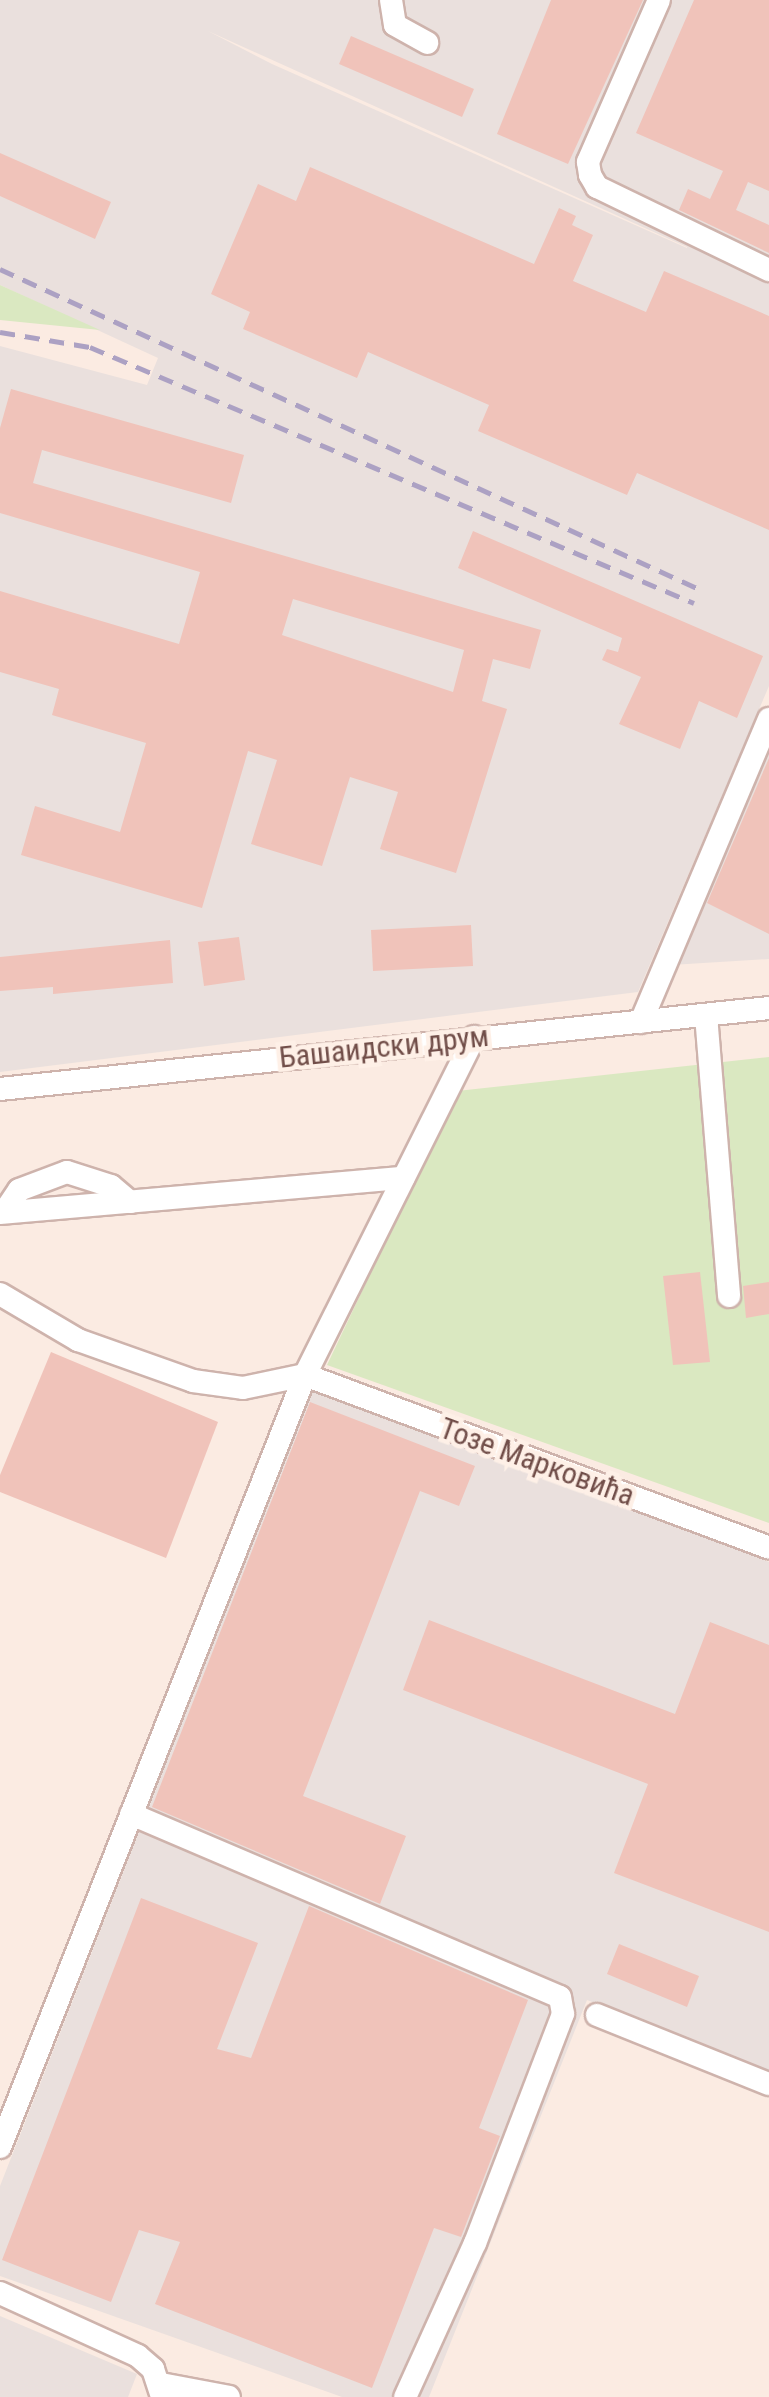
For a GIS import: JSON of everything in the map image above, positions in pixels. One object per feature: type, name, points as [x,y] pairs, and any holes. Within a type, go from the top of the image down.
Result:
[{"type":"street","points":[[391,0],[395,25],[426,43]]},
{"type":"street","points":[[658,0],[588,162],[590,176],[597,187],[769,270]]},
{"type":"street","points":[[642,1022],[769,719]]},
{"type":"street","name":"Башаидски друм","points":[[0,1089],[769,1008]]},
{"type":"street","points":[[706,1015],[729,1296]]},
{"type":"street","points":[[0,2147],[304,1375],[474,1037]]},
{"type":"street","points":[[2,1212],[18,1190],[67,1172],[111,1186],[130,1202]]},
{"type":"street","points":[[2,1212],[403,1178]]},
{"type":"street","points":[[0,1294],[78,1340],[194,1381],[244,1388],[304,1375]]},
{"type":"street","name":"Тозе Марковића","points":[[304,1375],[769,1548]]},
{"type":"street","points":[[132,1814],[560,1997],[562,2014],[502,2172],[405,2397]]},
{"type":"street","points":[[597,2014],[769,2084]]},
{"type":"street","points":[[0,2293],[138,2356],[162,2391],[229,2397]]},
{"type":"shaded area","points":[[0,0],[769,0],[769,686],[638,992],[0,1072],[0,346],[147,385],[158,358],[0,285]],"holes":[[[208,31],[687,247],[272,64]]]},
{"type":"shaded area","points":[[769,731],[769,959],[671,965]]},
{"type":"shaded area","points":[[313,1389],[769,1562],[769,2073],[587,2000],[429,2397],[342,2397],[0,2276],[0,2186]]},
{"type":"shaded area","points":[[0,2316],[137,2374],[128,2397],[0,2397]]},
{"type":"green space","points":[[0,285],[100,330],[0,320]]},
{"type":"green space","points":[[769,1057],[769,1523],[327,1365],[457,1091]]},
{"type":"building","points":[[551,0],[643,0],[568,164],[497,134]]},
{"type":"building","points":[[694,0],[769,0],[769,191],[748,182],[736,210],[769,225],[769,253],[679,210],[688,189],[710,199],[723,171],[636,133]]},
{"type":"building","points":[[351,36],[474,89],[462,117],[339,64]]},
{"type":"building","points":[[0,153],[111,202],[95,239],[0,196]]},
{"type":"building","points":[[310,167],[534,264],[559,208],[576,216],[572,225],[593,235],[573,281],[646,312],[664,271],[769,316],[769,530],[637,473],[627,495],[478,431],[489,405],[368,352],[357,378],[243,329],[250,312],[211,294],[258,184],[296,201]]},
{"type":"building","points":[[11,389],[244,455],[231,503],[42,450],[33,483],[541,630],[530,669],[493,659],[482,701],[507,709],[456,873],[380,849],[398,792],[350,777],[322,866],[251,844],[277,760],[248,751],[202,908],[21,855],[35,806],[120,832],[146,743],[52,715],[59,689],[0,672],[0,591],[179,644],[200,572],[0,513],[0,428]],"holes":[[[293,599],[464,650],[453,692],[282,635]]]},
{"type":"building","points":[[473,531],[763,656],[737,718],[699,701],[680,749],[619,724],[641,677],[602,660],[607,649],[618,652],[622,638],[458,568]]},
{"type":"building","points":[[769,758],[769,934],[707,903]]},
{"type":"building","points":[[471,925],[473,966],[373,971],[371,930]]},
{"type":"building","points":[[239,937],[245,980],[204,986],[198,942]]},
{"type":"building","points":[[170,940],[173,983],[53,994],[53,987],[0,991],[0,957]]},
{"type":"building","points":[[700,1272],[710,1362],[673,1365],[663,1276]]},
{"type":"building","points":[[769,1282],[769,1314],[746,1318],[743,1286]]},
{"type":"building","points":[[51,1352],[218,1422],[166,1558],[0,1492],[0,1475]]},
{"type":"building","points":[[310,1402],[475,1466],[459,1506],[420,1491],[303,1796],[406,1836],[380,1904],[152,1807]]},
{"type":"building","points":[[429,1620],[675,1714],[710,1622],[769,1645],[769,1932],[614,1873],[648,1784],[403,1690]]},
{"type":"building","points":[[141,1898],[258,1943],[217,2049],[251,2058],[309,1906],[528,2000],[479,2128],[500,2136],[461,2237],[434,2228],[372,2388],[155,2304],[180,2242],[139,2230],[111,2302],[2,2260]]},
{"type":"building","points":[[619,1944],[699,1976],[687,2007],[607,1974]]},
{"type":"railway","points":[[0,269],[697,588]]},
{"type":"railway","points":[[0,332],[90,347],[694,603]]}]
